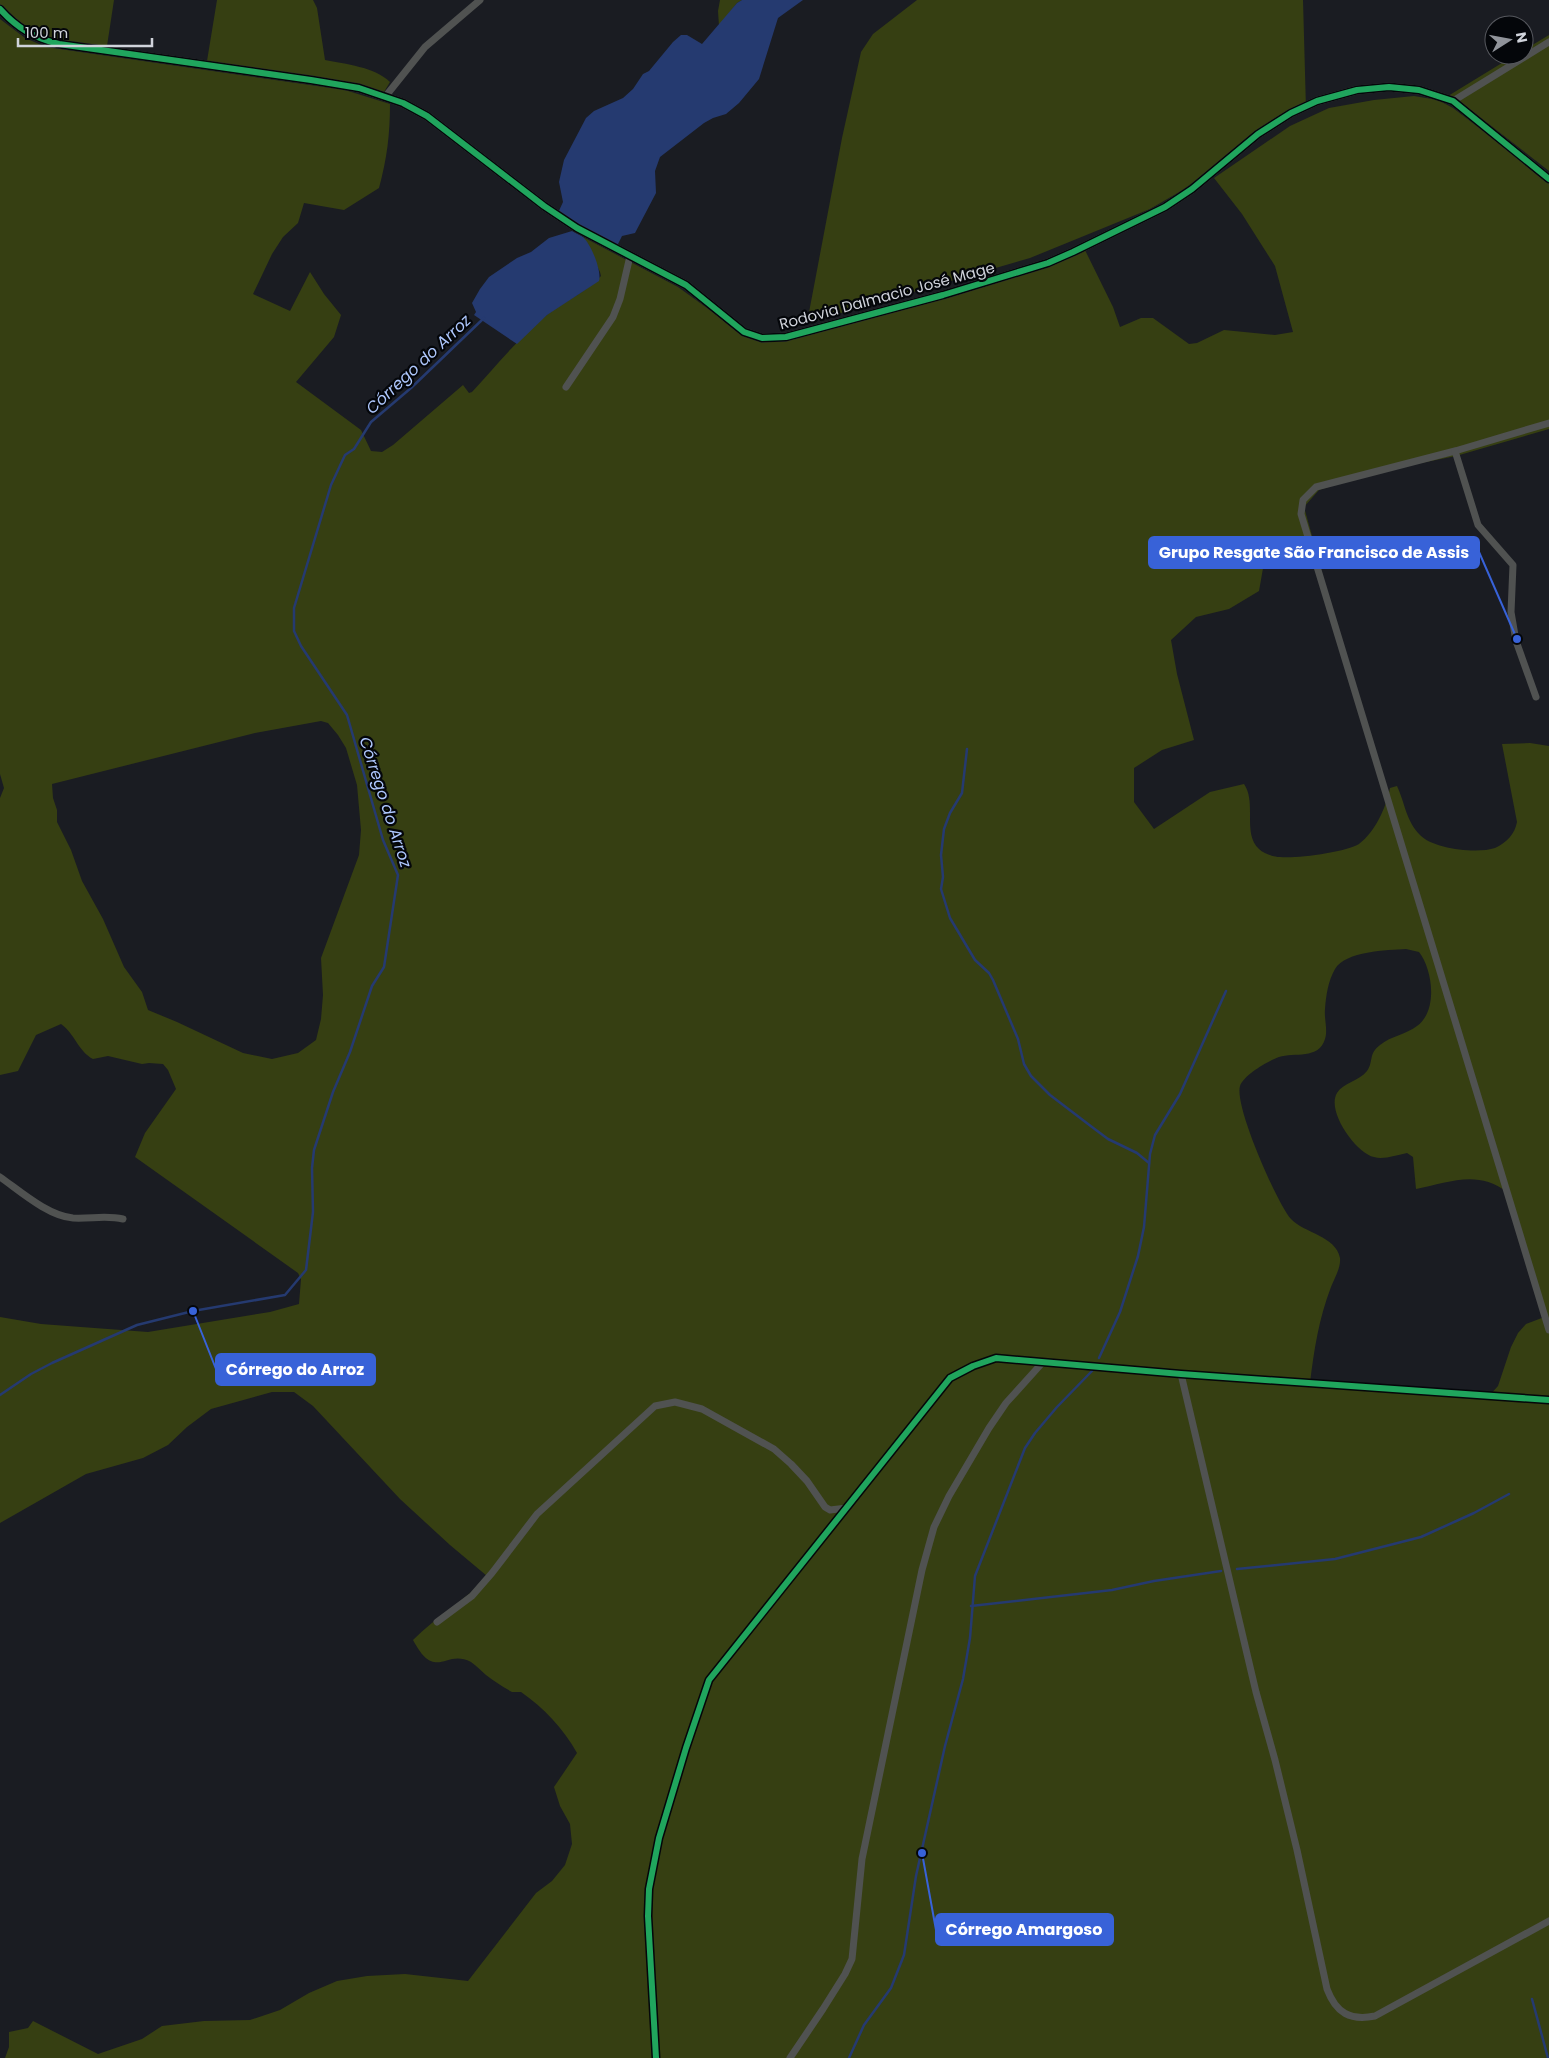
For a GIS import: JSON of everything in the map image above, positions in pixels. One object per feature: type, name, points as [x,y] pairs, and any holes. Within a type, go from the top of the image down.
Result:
[{"type":"street","points":[[384,97],[426,47],[480,0]]},
{"type":"street","name":"Rodovia Dalmacio José Mage","points":[[0,9],[10,20],[28,34],[58,44],[359,88],[403,103],[427,116],[577,228],[686,285],[701,295],[744,332],[752,336],[774,339],[943,295],[1048,263],[1165,207],[1192,189],[1258,134],[1291,113],[1316,101],[1357,90],[1389,87],[1419,90],[1452,101],[1549,179]]},
{"type":"street","points":[[1452,101],[1549,42]]},
{"type":"street","points":[[566,387],[613,317],[620,299],[630,256]]},
{"type":"street","points":[[1549,423],[1455,451],[1316,487],[1303,500],[1302,514],[1549,1330]]},
{"type":"street","points":[[1455,451],[1478,525],[1513,565],[1511,612],[1515,632],[1536,697]]},
{"type":"street","points":[[0,1177],[34,1202],[65,1217],[113,1217],[123,1219]]},
{"type":"street","points":[[656,2058],[648,1916],[650,1889],[659,1838],[709,1680],[950,1378],[973,1366],[996,1358],[1181,1374],[1549,1400]]},
{"type":"street","points":[[790,2058],[828,2002],[852,1959],[862,1859],[922,1570],[934,1527],[949,1496],[989,1428],[1006,1403],[1043,1362]]},
{"type":"street","points":[[1181,1374],[1256,1692],[1297,1850],[1327,1990],[1332,2004],[1354,2018],[1375,2016],[1549,1921]]},
{"type":"street","points":[[437,1622],[472,1596],[537,1514],[655,1406],[676,1402],[702,1409],[774,1449],[807,1481],[825,1507],[830,1510],[847,1508]]},
{"type":"green space","points":[[0,0],[114,0],[107,46],[53,39],[27,29],[0,5]]},
{"type":"green space","points":[[217,0],[313,0],[317,8],[325,60],[368,70],[384,77],[390,82],[384,92],[352,83],[207,61]]},
{"type":"green space","points":[[720,0],[742,0],[737,3],[719,26],[718,11]]},
{"type":"green space","points":[[917,0],[1303,0],[1306,109],[1251,142],[1181,191],[1150,209],[1030,258],[807,323],[842,138],[861,52],[873,34]]},
{"type":"green space","points":[[0,19],[25,38],[46,47],[345,90],[390,104],[388,146],[379,188],[344,210],[304,203],[298,223],[283,237],[272,254],[253,294],[290,311],[310,272],[324,294],[341,315],[334,337],[296,382],[361,430],[371,451],[382,452],[393,445],[463,385],[469,393],[472,392],[508,352],[538,323],[601,276],[583,237],[678,287],[743,334],[765,340],[1009,274],[1083,246],[1113,307],[1120,327],[1141,318],[1153,318],[1189,344],[1197,343],[1224,330],[1275,335],[1293,332],[1275,266],[1242,214],[1214,178],[1290,126],[1329,108],[1374,100],[1414,96],[1438,100],[1453,108],[1549,181],[1549,429],[1456,456],[1371,473],[1319,490],[1304,507],[1314,543],[1300,537],[1276,542],[1265,557],[1259,591],[1229,609],[1196,617],[1171,640],[1177,674],[1194,740],[1162,750],[1134,768],[1134,802],[1154,829],[1210,792],[1244,784],[1248,792],[1251,835],[1259,849],[1269,855],[1278,857],[1297,857],[1344,850],[1359,844],[1370,833],[1379,819],[1386,804],[1390,788],[1397,786],[1406,812],[1415,830],[1426,840],[1456,849],[1487,850],[1503,844],[1512,834],[1517,822],[1502,744],[1530,743],[1549,746],[1549,2058],[5,2058],[9,2047],[9,2032],[28,2028],[33,2021],[98,2054],[142,2039],[162,2026],[204,2021],[250,2020],[280,2010],[309,1993],[337,1981],[367,1976],[405,1974],[468,1981],[536,1893],[552,1881],[565,1865],[572,1844],[570,1824],[560,1806],[554,1787],[577,1753],[566,1735],[552,1719],[521,1692],[512,1692],[505,1688],[471,1662],[454,1659],[435,1662],[428,1660],[421,1653],[413,1640],[431,1623],[470,1593],[487,1576],[400,1499],[313,1406],[294,1392],[272,1392],[211,1409],[187,1427],[168,1445],[143,1458],[86,1474],[0,1523],[0,1317],[41,1324],[148,1332],[270,1312],[299,1304],[301,1279],[298,1273],[135,1157],[145,1133],[176,1089],[168,1070],[163,1064],[142,1064],[108,1056],[93,1059],[84,1052],[61,1024],[36,1035],[18,1071],[0,1075],[0,798],[4,788],[0,774]],"holes":[[[321,721],[328,723],[346,748],[357,785],[361,830],[359,855],[321,958],[323,995],[321,1019],[316,1040],[298,1053],[272,1059],[243,1053],[148,1010],[142,992],[124,967],[103,919],[82,881],[71,850],[57,822],[57,810],[53,798],[52,784],[255,733]],[[1406,949],[1419,952],[1428,969],[1431,990],[1431,1001],[1428,1011],[1424,1019],[1417,1026],[1389,1039],[1376,1048],[1367,1071],[1337,1093],[1335,1101],[1336,1110],[1339,1120],[1351,1140],[1367,1154],[1382,1158],[1407,1153],[1413,1157],[1416,1189],[1451,1181],[1473,1179],[1496,1185],[1507,1192],[1547,1316],[1526,1324],[1518,1333],[1511,1347],[1498,1386],[1487,1398],[1310,1383],[1320,1322],[1340,1258],[1332,1245],[1297,1224],[1285,1210],[1258,1154],[1243,1113],[1240,1097],[1242,1082],[1263,1065],[1279,1057],[1312,1053],[1322,1046],[1326,1036],[1325,1013],[1328,989],[1335,969],[1340,963],[1357,955]]]},
{"type":"green space","points":[[1549,35],[1549,171],[1468,108],[1448,96],[1499,65],[1534,65],[1534,44]]},
{"type":"water","points":[[742,0],[803,0],[778,18],[759,79],[739,103],[726,114],[704,123],[660,157],[655,171],[656,193],[635,233],[622,236],[617,246],[558,213],[563,202],[559,182],[564,160],[586,118],[594,111],[623,98],[633,89],[643,74],[649,71],[681,35],[687,35],[702,44],[737,3]]},
{"type":"water","points":[[572,231],[583,237],[589,245],[599,271],[599,281],[547,315],[517,344],[474,315],[476,312],[472,303],[489,277],[517,258],[531,252],[549,238]]},
{"type":"waterway","name":"Córrego do Arroz","points":[[0,1395],[31,1374],[52,1363],[137,1325],[193,1311],[285,1295],[306,1270],[313,1212],[312,1168],[314,1150],[372,986],[384,967],[398,875],[383,840],[347,715],[301,646],[294,631],[294,608],[331,485],[345,455],[354,449],[371,422],[411,388],[484,318]]},
{"type":"waterway","points":[[967,749],[962,793],[950,813],[944,829],[941,855],[943,877],[941,889],[950,918],[975,960],[989,973],[993,980],[1018,1039],[1024,1064],[1031,1076],[1050,1095],[1108,1139],[1137,1153],[1149,1163]]},
{"type":"waterway","points":[[1099,1358],[1120,1312],[1138,1256],[1144,1227],[1150,1154],[1155,1135],[1180,1094],[1226,991]]},
{"type":"waterway","points":[[849,2058],[864,2025],[891,1988],[904,1955],[916,1876],[945,1746],[963,1679],[970,1638],[975,1576],[1025,1448],[1057,1407],[1092,1371]]},
{"type":"waterway","points":[[1237,1569],[1335,1559],[1421,1537],[1474,1513],[1509,1494]]},
{"type":"waterway","points":[[971,1606],[1112,1590],[1154,1581],[1221,1571]]},
{"type":"waterway","points":[[1532,1999],[1548,2058]]},
{"type":"cycle path","points":[[0,9],[13,22],[26,31],[42,39],[59,44],[359,88],[403,103],[427,116],[544,206],[577,228],[686,285],[744,332],[762,338],[786,337],[943,295],[1048,263],[1165,207],[1192,189],[1258,134],[1291,113],[1317,101],[1357,90],[1389,87],[1419,90],[1453,101],[1549,179]]},
{"type":"cycle path","points":[[656,2058],[648,1916],[649,1889],[659,1838],[709,1680],[950,1378],[973,1366],[996,1358],[1181,1374],[1549,1400]]},
{"type":"place","name":"Grupo Resgate São Francisco de Assis","points":[[1517,639]]},
{"type":"place","name":"Córrego do Arroz","points":[[193,1311]]},
{"type":"place","name":"Córrego Amargoso","points":[[922,1853]]}]
